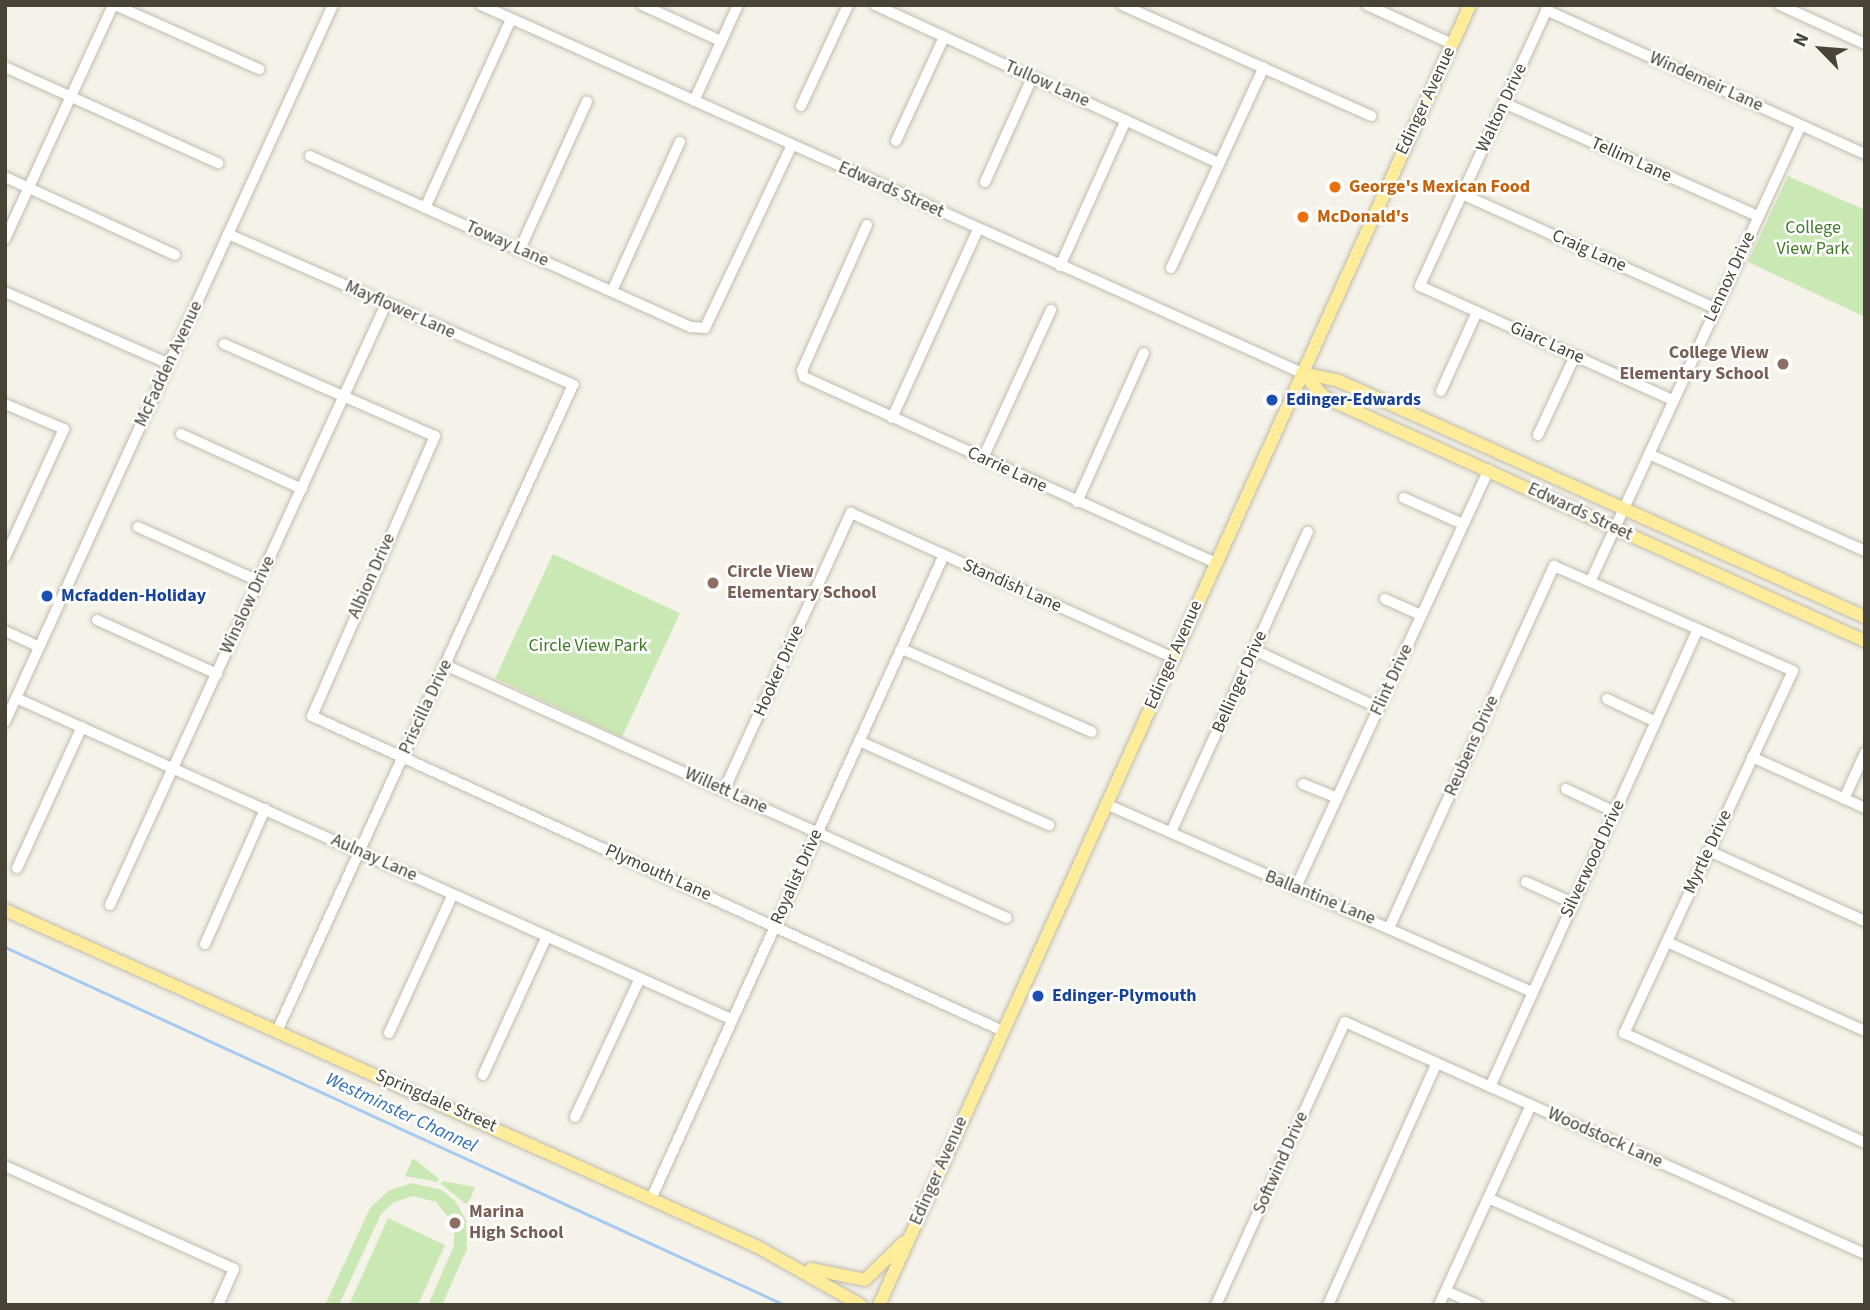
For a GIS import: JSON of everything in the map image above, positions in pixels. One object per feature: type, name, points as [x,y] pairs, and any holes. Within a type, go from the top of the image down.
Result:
[{"type":"main road","name":"Edinger Avenue","points":[[879,1305],[1470,5]]},
{"type":"main road","name":"Edwards Street","points":[[1302,373],[1324,397],[1865,641]]},
{"type":"main road","name":"Edwards Street","points":[[1302,373],[1327,375],[1865,617]]},
{"type":"main road","points":[[5,902],[23,918]]},
{"type":"main road","name":"Springdale Street","points":[[5,910],[278,1029],[651,1199],[796,1266],[861,1305]]},
{"type":"main road","points":[[796,1266],[865,1280],[909,1237]]},
{"type":"street","points":[[5,239],[114,5],[259,69]]},
{"type":"street","name":"McFadden Avenue","points":[[5,722],[332,5]]},
{"type":"street","name":"Edwards Street","points":[[481,5],[1302,373]]},
{"type":"street","points":[[642,5],[721,41]]},
{"type":"street","points":[[694,101],[738,5]]},
{"type":"street","points":[[801,106],[848,5]]},
{"type":"street","name":"Tullow Lane","points":[[875,5],[1219,163]]},
{"type":"street","points":[[1122,5],[1371,116]]},
{"type":"street","points":[[1367,5],[1452,44]]},
{"type":"street","points":[[1780,5],[1865,44]]},
{"type":"street","name":"Walton Drive","points":[[1420,286],[1547,8]]},
{"type":"street","name":"Windemeir Lane","points":[[1547,8],[1865,154]]},
{"type":"street","points":[[425,208],[510,19]]},
{"type":"street","points":[[896,141],[944,37]]},
{"type":"street","points":[[5,66],[218,163]]},
{"type":"street","points":[[1171,268],[1264,67]]},
{"type":"street","points":[[985,182],[1032,78]]},
{"type":"street","points":[[520,249],[587,101]]},
{"type":"street","name":"Tellim Lane","points":[[1504,103],[1758,216]]},
{"type":"street","points":[[1059,266],[1126,120]]},
{"type":"street","name":"Lennox Drive","points":[[1590,582],[1801,125]]},
{"type":"street","points":[[612,291],[680,142]]},
{"type":"street","name":"Toway Lane","points":[[310,156],[691,327],[705,328],[792,145]]},
{"type":"street","points":[[5,177],[175,254]]},
{"type":"street","name":"Craig Lane","points":[[1462,194],[1715,308]]},
{"type":"street","name":"Carrie Lane","points":[[867,225],[801,374],[892,418],[1216,563]]},
{"type":"street","points":[[892,418],[978,229]]},
{"type":"street","name":"Mayflower Lane","points":[[228,234],[573,385]]},
{"type":"street","name":"Giarc Lane","points":[[1420,286],[1673,400]]},
{"type":"street","points":[[5,292],[169,364]]},
{"type":"street","name":"Winslow Drive","points":[[110,905],[386,304]]},
{"type":"street","points":[[983,458],[1051,310]]},
{"type":"street","points":[[1441,391],[1478,312]]},
{"type":"street","points":[[224,344],[344,396]]},
{"type":"street","points":[[1077,502],[1144,353]]},
{"type":"street","points":[[1538,435],[1575,356]]},
{"type":"street","name":"Priscilla Drive","points":[[278,1029],[573,385]]},
{"type":"street","name":"Albion Drive","points":[[312,716],[435,436],[344,396]]},
{"type":"street","points":[[5,404],[64,429],[5,557]]},
{"type":"street","points":[[181,434],[302,489]]},
{"type":"street","points":[[1649,454],[1865,551]]},
{"type":"street","name":"Flint Drive","points":[[1295,889],[1489,470]]},
{"type":"street","points":[[1404,498],[1463,524]]},
{"type":"street","name":"Standish Lane","points":[[851,513],[1173,658]]},
{"type":"street","name":"Hooker Drive","points":[[724,790],[851,513]]},
{"type":"street","points":[[138,527],[259,581]]},
{"type":"street","name":"Bellinger Drive","points":[[1171,832],[1308,532]]},
{"type":"street","name":"Royalist Drive","points":[[651,1199],[731,1018],[944,555]]},
{"type":"street","name":"Reubens Drive","points":[[1390,926],[1554,566],[1590,582]]},
{"type":"street","points":[[1590,582],[1697,631]]},
{"type":"street","points":[[1385,599],[1421,615]]},
{"type":"street","points":[[97,620],[216,674]]},
{"type":"street","points":[[5,631],[40,647]]},
{"type":"street","name":"Myrtle Drive","points":[[1697,631],[1793,671],[1624,1034],[1865,1143]]},
{"type":"street","name":"Silverwood Drive","points":[[1490,1087],[1697,631]]},
{"type":"street","points":[[902,649],[1092,732]]},
{"type":"street","points":[[1254,650],[1379,708]]},
{"type":"street","name":"Willett Lane","points":[[445,665],[1007,918]]},
{"type":"street","name":"Aulnay Lane","points":[[16,698],[731,1018]]},
{"type":"street","points":[[1607,699],[1656,722]]},
{"type":"street","name":"Plymouth Lane","points":[[312,716],[1003,1031]]},
{"type":"street","points":[[17,868],[82,727]]},
{"type":"street","points":[[859,741],[1049,825]]},
{"type":"street","points":[[1844,799],[1865,753]]},
{"type":"street","points":[[1752,757],[1865,808]]},
{"type":"street","points":[[1303,784],[1336,798]]},
{"type":"street","points":[[1566,789],[1615,812]]},
{"type":"street","name":"Ballantine Lane","points":[[1106,804],[1295,889],[1390,926],[1533,992]]},
{"type":"street","points":[[205,944],[265,809]]},
{"type":"street","points":[[1709,850],[1865,921]]},
{"type":"street","points":[[1525,882],[1573,903]]},
{"type":"street","points":[[389,1033],[453,894]]},
{"type":"street","points":[[483,1075],[547,936]]},
{"type":"street","points":[[1667,942],[1865,1031]]},
{"type":"street","points":[[575,1117],[640,978]]},
{"type":"street","name":"Woodstock Lane","points":[[1345,1022],[1865,1254]]},
{"type":"street","name":"Softwind Drive","points":[[1216,1305],[1345,1022]]},
{"type":"street","points":[[1328,1305],[1437,1063]]},
{"type":"street","points":[[1440,1305],[1531,1105]]},
{"type":"street","points":[[5,1166],[234,1269],[218,1305]]},
{"type":"street","points":[[1488,1198],[1728,1305]]},
{"type":"street","points":[[1446,1291],[1477,1305]]},
{"type":"green space","name":"College View Park","points":[[1788,176],[1865,210],[1865,317],[1748,262]]},
{"type":"green space","name":"Circle View Park","points":[[553,554],[680,613],[622,737],[495,678]]},
{"type":"green space","points":[[413,1158],[439,1179],[437,1182],[405,1176]]},
{"type":"green space","points":[[442,1181],[475,1187],[470,1200],[466,1204],[441,1184]]},
{"type":"green space","points":[[412,1183],[442,1190],[455,1201],[466,1220],[467,1249],[442,1305],[428,1305],[454,1246],[454,1224],[436,1202],[413,1196],[394,1202],[381,1214],[339,1305],[325,1305],[370,1208],[388,1191]]},
{"type":"green space","points":[[388,1218],[445,1245],[418,1305],[349,1305]]},
{"type":"waterway","name":"Westminster Channel","points":[[5,947],[785,1305]]},
{"type":"place","name":"George's Mexican Food","points":[[1335,187]]},
{"type":"place","name":"McDonald's","points":[[1303,217]]},
{"type":"place","name":"College View Elementary School","points":[[1783,364]]},
{"type":"place","name":"Edinger-Edwards","points":[[1272,400]]},
{"type":"place","name":"Circle View Elementary School","points":[[713,583]]},
{"type":"place","name":"Mcfadden-Holiday","points":[[47,596]]},
{"type":"place","name":"Edinger-Plymouth","points":[[1038,996]]},
{"type":"place","name":"Marina High School","points":[[455,1223]]}]
